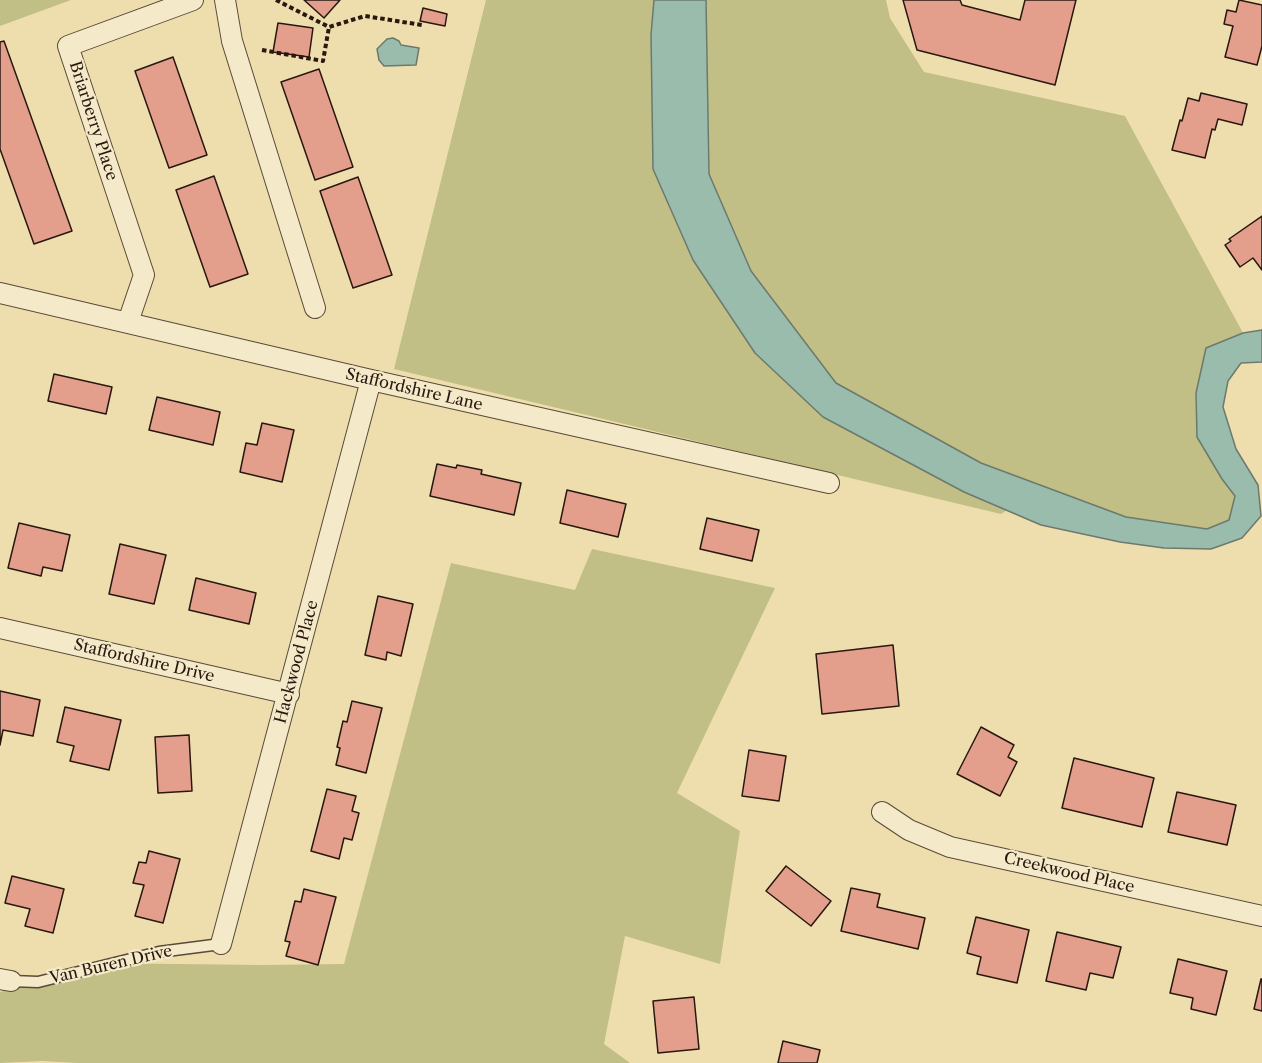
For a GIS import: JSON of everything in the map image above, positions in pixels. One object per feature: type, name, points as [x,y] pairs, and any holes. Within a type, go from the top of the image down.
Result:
[{"type":"street","name":"Briarberry Place","points":[[128,322],[144,275],[68,46],[193,0]]},
{"type":"street","points":[[225,0],[232,41],[315,308]]},
{"type":"street","name":"Staffordshire Lane","points":[[0,293],[371,380],[829,483]]},
{"type":"street","name":"Hackwood Place","points":[[221,944],[371,380]]},
{"type":"street","name":"Staffordshire Drive","points":[[0,628],[289,694]]},
{"type":"street","name":"Creekwood Place","points":[[882,813],[909,830],[950,847],[1262,916]]},
{"type":"lane","name":"Van Buren Drive","points":[[5,980],[38,982],[159,952],[221,944]]},
{"type":"path","points":[[276,0],[329,27],[365,16],[422,24]]},
{"type":"path","points":[[262,50],[323,61],[329,27]]},
{"type":"shaded area","points":[[0,0],[71,0],[0,26]]},
{"type":"shaded area","points":[[486,0],[654,0],[651,35],[653,169],[693,260],[755,353],[823,417],[964,492],[1007,510],[1001,514],[394,369]]},
{"type":"shaded area","points":[[654,0],[706,0],[709,174],[751,271],[836,383],[981,463],[1126,517],[1207,529],[1229,520],[1235,496],[1197,437],[1196,393],[1206,348],[1243,333],[1262,330],[1262,362],[1241,363],[1228,381],[1223,407],[1236,449],[1258,485],[1261,516],[1242,538],[1211,549],[1164,548],[1120,542],[1041,525],[964,492],[823,417],[755,353],[693,260],[653,169],[651,35]]},
{"type":"shaded area","points":[[706,0],[886,0],[890,18],[924,72],[1125,116],[1243,333],[1206,348],[1222,479],[1235,496],[1229,520],[1207,529],[1126,517],[981,463],[836,383],[751,271],[709,174]]},
{"type":"shaded area","points":[[393,38],[401,45],[419,48],[416,65],[384,66],[379,60],[377,49],[387,39]]},
{"type":"shaded area","points":[[592,549],[775,588],[677,793],[740,831],[720,964],[625,936],[604,1044],[630,1063],[77,1063],[42,1061],[0,1063],[0,992],[90,963],[344,964],[451,563],[575,590]]},
{"type":"building","points":[[304,0],[340,0],[324,18]]},
{"type":"building","points":[[903,0],[960,0],[962,5],[1020,20],[1025,0],[1076,0],[1055,85],[917,50]]},
{"type":"building","points":[[1239,0],[1262,5],[1262,46],[1257,65],[1225,57],[1233,26],[1224,24],[1227,10],[1236,12]]},
{"type":"building","points":[[423,8],[447,14],[445,26],[420,21]]},
{"type":"building","points":[[278,23],[313,28],[309,57],[273,52]]},
{"type":"building","points":[[4,41],[72,231],[34,244],[0,149],[0,42]]},
{"type":"building","points":[[173,57],[207,155],[169,168],[135,71]]},
{"type":"building","points":[[319,69],[353,167],[315,180],[281,82]]},
{"type":"building","points":[[1201,93],[1247,104],[1242,125],[1218,119],[1215,130],[1212,129],[1205,158],[1172,150],[1188,98],[1199,101]]},
{"type":"building","points":[[214,176],[248,274],[210,287],[176,190]]},
{"type":"building","points":[[358,177],[392,275],[353,288],[320,191]]},
{"type":"building","points":[[1262,216],[1262,270],[1253,258],[1240,267],[1225,245],[1231,241],[1229,239]]},
{"type":"building","points":[[54,374],[112,387],[106,414],[48,401]]},
{"type":"building","points":[[157,397],[220,412],[213,445],[149,430]]},
{"type":"building","points":[[262,423],[294,430],[282,482],[240,472],[246,443],[257,445]]},
{"type":"building","points":[[437,464],[482,470],[481,474],[521,483],[514,515],[430,496]]},
{"type":"building","points":[[567,490],[626,504],[618,537],[560,523]]},
{"type":"building","points":[[707,518],[759,530],[752,561],[700,549]]},
{"type":"building","points":[[19,523],[70,535],[62,571],[43,567],[41,576],[8,568]]},
{"type":"building","points":[[120,544],[166,555],[154,604],[109,594]]},
{"type":"building","points":[[196,578],[256,593],[249,624],[189,610]]},
{"type":"building","points":[[378,596],[413,604],[401,656],[387,652],[386,660],[365,655]]},
{"type":"building","points":[[893,645],[899,706],[822,714],[816,654]]},
{"type":"building","points":[[0,691],[40,700],[33,736],[3,730],[0,745]]},
{"type":"building","points":[[352,701],[382,708],[366,773],[336,765],[340,748],[337,747],[343,721],[347,722]]},
{"type":"building","points":[[65,707],[121,720],[109,770],[70,761],[74,746],[57,742]]},
{"type":"building","points":[[981,727],[1014,745],[1008,757],[1017,762],[1000,796],[957,774]]},
{"type":"building","points":[[189,735],[192,791],[158,793],[155,737]]},
{"type":"building","points":[[749,750],[786,756],[779,801],[742,796]]},
{"type":"building","points":[[1074,758],[1154,778],[1142,827],[1062,808]]},
{"type":"building","points":[[327,789],[356,796],[352,811],[359,813],[352,840],[344,838],[339,859],[311,851]]},
{"type":"building","points":[[1177,792],[1236,805],[1227,845],[1168,832]]},
{"type":"building","points":[[149,851],[180,859],[163,923],[135,916],[144,885],[133,883],[139,862],[146,863]]},
{"type":"building","points":[[786,866],[831,901],[811,926],[766,891]]},
{"type":"building","points":[[12,876],[64,889],[53,933],[25,926],[30,909],[5,903]]},
{"type":"building","points":[[851,888],[880,894],[877,907],[925,918],[918,949],[841,931]]},
{"type":"building","points":[[304,889],[336,897],[318,965],[286,956],[290,942],[285,941],[295,901],[301,902]]},
{"type":"building","points":[[976,917],[1029,930],[1017,983],[977,974],[981,957],[967,953]]},
{"type":"building","points":[[1057,932],[1121,947],[1113,978],[1090,973],[1086,990],[1046,981]]},
{"type":"building","points":[[1178,959],[1227,971],[1216,1015],[1191,1009],[1193,998],[1170,993]]},
{"type":"building","points":[[1262,979],[1262,1011],[1254,1009]]},
{"type":"building","points":[[694,997],[699,1049],[658,1053],[653,1001]]},
{"type":"building","points":[[783,1041],[820,1050],[817,1063],[778,1063]]}]
